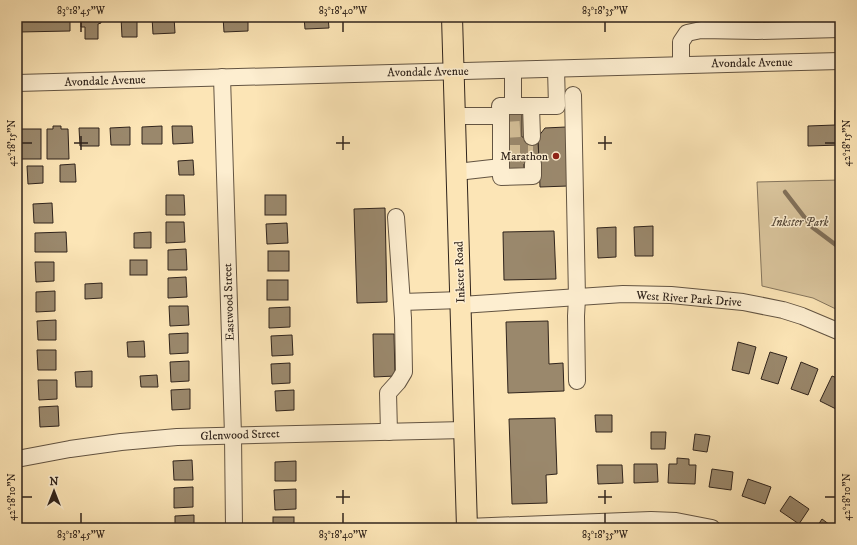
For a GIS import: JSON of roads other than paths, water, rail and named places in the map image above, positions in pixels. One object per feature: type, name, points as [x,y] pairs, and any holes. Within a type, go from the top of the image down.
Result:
[{"type":"main road","name":"Inkster Road","points":[[452,17],[467,527]]},
{"type":"street","points":[[681,65],[681,42],[687,33],[701,30],[757,31],[840,29]]},
{"type":"street","name":"Avondale Avenue","points":[[17,83],[840,61]]},
{"type":"street","points":[[533,164],[533,176],[502,177],[502,125],[500,106],[557,106],[556,68]]},
{"type":"street","points":[[513,70],[513,106]]},
{"type":"street","name":"Eastwood Street","points":[[222,77],[233,435],[234,528]]},
{"type":"street","points":[[573,96],[577,382]]},
{"type":"street","points":[[529,132],[531,106]]},
{"type":"street","points":[[455,116],[502,125]]},
{"type":"street","points":[[457,172],[502,158]]},
{"type":"street","points":[[389,432],[388,393],[398,382],[404,372],[402,302],[396,217]]},
{"type":"street","name":"West River Park Drive","points":[[402,302],[461,302],[577,298],[623,294],[671,295],[742,302],[784,310],[840,332]]},
{"type":"street","name":"Glenwood Street","points":[[17,458],[121,442],[177,437],[464,430]]},
{"type":"street","points":[[467,527],[651,520],[676,521],[712,528]]},
{"type":"street","points":[[615,522],[634,528]]},
{"type":"waterway","points":[[785,192],[812,227],[840,248]]},
{"type":"tunnel","points":[[504,130],[522,129]]},
{"type":"tunnel","points":[[504,153],[533,153]]},
{"type":"place","name":"Marathon","points":[[556,156]]},
{"type":"park label","name":"Inkster Park","points":[[800,222]]}]
